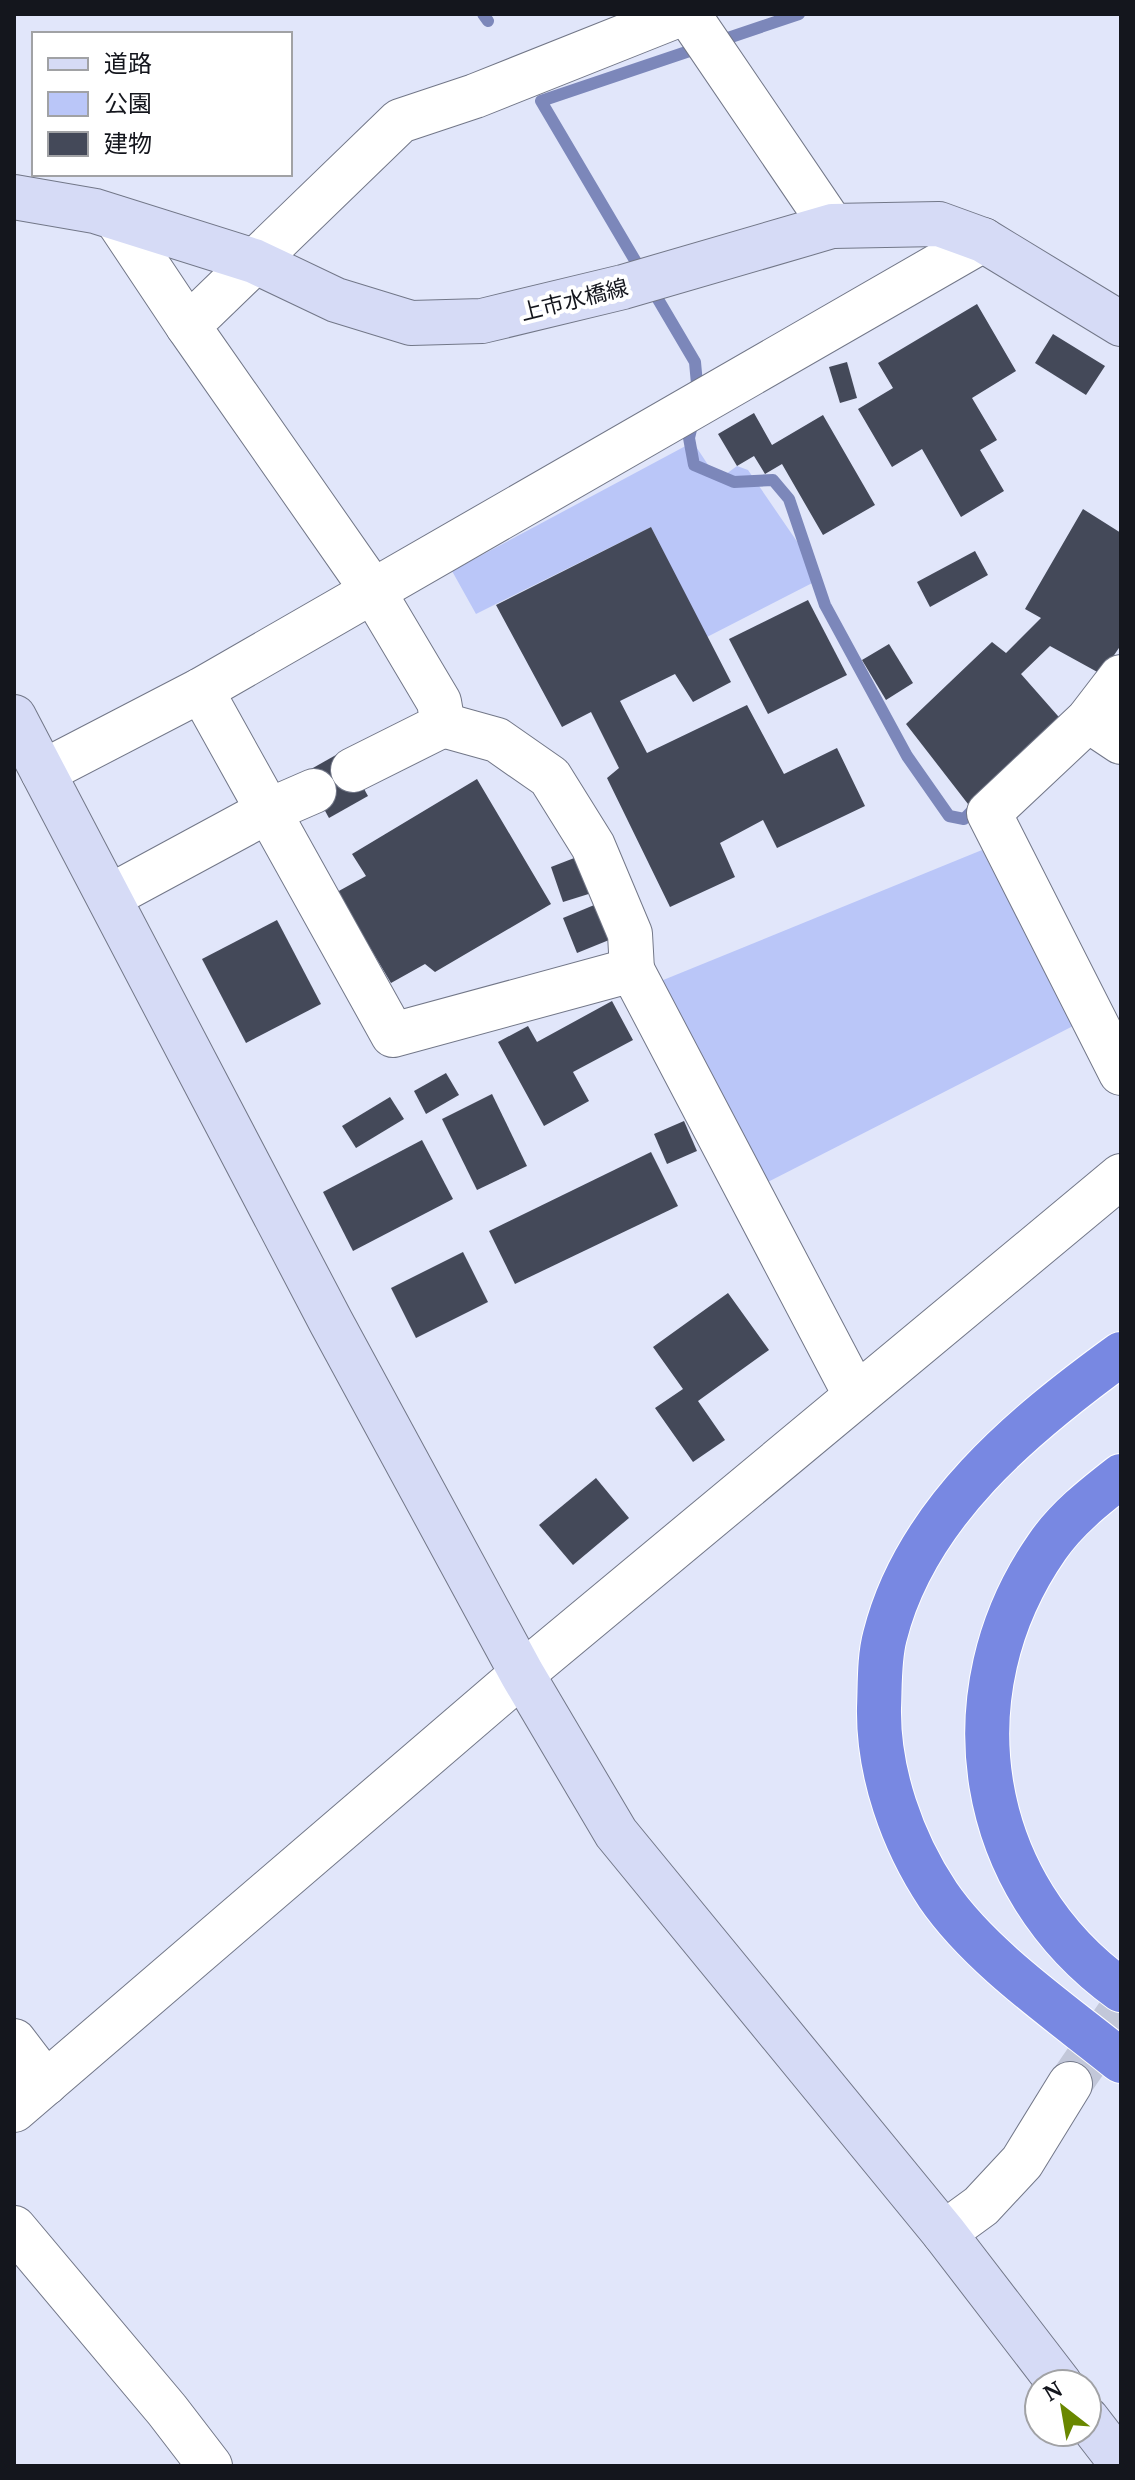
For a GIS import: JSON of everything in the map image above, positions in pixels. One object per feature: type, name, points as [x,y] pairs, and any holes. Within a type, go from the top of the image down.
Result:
[{"type":"highway","points":[[1121,1354],[1067,1393],[1017,1435],[964,1493],[931,1536],[908,1574],[885,1636],[879,1736],[888,1784],[908,1838],[938,1895],[976,1940],[1121,2061]]},
{"type":"highway","points":[[1121,1476],[1087,1502],[1048,1546],[1017,1596],[998,1645],[987,1702],[988,1765],[998,1818],[1016,1866],[1047,1920],[1090,1968],[1121,1990]]},
{"type":"street","points":[[188,326],[400,121],[475,96],[681,14]]},
{"type":"street","points":[[688,14],[832,226]]},
{"type":"street","name":"上市水橋線","points":[[14,197],[95,211],[254,261],[336,300],[411,323],[482,321],[623,287],[832,226],[939,224],[983,240],[1121,324]]},
{"type":"street","points":[[116,218],[373,591],[439,702],[443,725]]},
{"type":"street","points":[[43,772],[201,690],[983,240]]},
{"type":"street","points":[[1121,677],[1090,737],[989,813],[1121,1073]]},
{"type":"street","points":[[201,690],[393,1035],[632,970]]},
{"type":"street","points":[[14,717],[331,1322],[522,1674],[616,1833],[944,2233],[1048,2368]]},
{"type":"street","points":[[353,770],[443,725],[497,740],[550,777],[593,846],[630,934],[632,970],[856,1396]]},
{"type":"street","points":[[109,897],[268,811],[314,791]]},
{"type":"street","points":[[14,2041],[30,2097],[522,1674],[1121,1176]]},
{"type":"street","points":[[944,2233],[981,2206],[1022,2162],[1070,2084]]},
{"type":"street","points":[[14,2228],[167,2410],[210,2466]]},
{"type":"street","points":[[1103,2440],[1121,2463]]},
{"type":"green space","points":[[693,442],[718,480],[737,466],[748,470],[822,578],[707,637],[651,527],[476,614],[452,571]]},
{"type":"green space","points":[[982,850],[1075,1025],[758,1187],[651,985]]},
{"type":"building","points":[[977,304],[1016,371],[972,398],[997,440],[980,450],[1004,491],[961,517],[922,449],[892,467],[858,409],[893,388],[878,363]]},
{"type":"building","points":[[1053,334],[1105,366],[1086,395],[1035,363]]},
{"type":"building","points":[[847,362],[857,398],[840,403],[829,367]]},
{"type":"building","points":[[754,413],[772,445],[823,415],[875,505],[823,535],[782,464],[765,474],[754,456],[737,466],[718,434]]},
{"type":"building","points":[[1083,509],[1121,533],[1121,645],[1101,674],[1050,646],[1021,674],[1065,724],[968,804],[906,724],[992,642],[1006,653],[1041,618],[1025,609]]},
{"type":"building","points":[[651,527],[731,682],[693,702],[675,674],[620,701],[647,753],[747,705],[784,774],[837,748],[865,806],[777,848],[763,820],[720,843],[735,877],[670,907],[607,778],[619,768],[591,712],[562,727],[496,605]]},
{"type":"building","points":[[975,551],[988,575],[930,607],[917,582]]},
{"type":"building","points":[[808,600],[847,675],[768,714],[729,639]]},
{"type":"building","points":[[889,644],[913,683],[886,700],[862,660]]},
{"type":"building","points":[[343,751],[368,796],[329,818],[304,773]]},
{"type":"building","points":[[477,779],[551,904],[435,972],[425,964],[391,983],[337,892],[366,876],[352,854]]},
{"type":"building","points":[[582,855],[595,892],[563,902],[551,867]]},
{"type":"building","points":[[599,903],[614,938],[577,953],[563,918]]},
{"type":"building","points":[[277,920],[321,1004],[246,1043],[202,959]]},
{"type":"building","points":[[612,1001],[633,1040],[573,1072],[589,1101],[544,1126],[498,1042],[528,1026],[537,1042]]},
{"type":"building","points":[[446,1073],[459,1095],[426,1114],[414,1091]]},
{"type":"building","points":[[492,1094],[527,1166],[477,1190],[442,1119]]},
{"type":"building","points":[[390,1097],[404,1119],[356,1148],[342,1126]]},
{"type":"building","points":[[684,1121],[697,1151],[667,1164],[654,1134]]},
{"type":"building","points":[[422,1140],[453,1199],[353,1251],[323,1192]]},
{"type":"building","points":[[651,1152],[678,1206],[515,1284],[489,1231]]},
{"type":"building","points":[[463,1252],[488,1302],[416,1338],[391,1288]]},
{"type":"building","points":[[728,1293],[769,1350],[698,1401],[725,1440],[693,1462],[655,1408],[683,1389],[653,1347]]},
{"type":"building","points":[[596,1478],[629,1518],[573,1565],[539,1525]]},
{"type":"waterway","points":[[483,14],[488,21]]},
{"type":"waterway","points":[[698,395],[695,362],[541,101],[799,14]]},
{"type":"waterway","points":[[693,421],[689,438],[694,465],[734,482],[773,480],[789,499],[825,605],[907,756],[949,816],[964,819],[980,803]]},
{"type":"tunnel","points":[[1070,2084],[1121,2010]]}]
